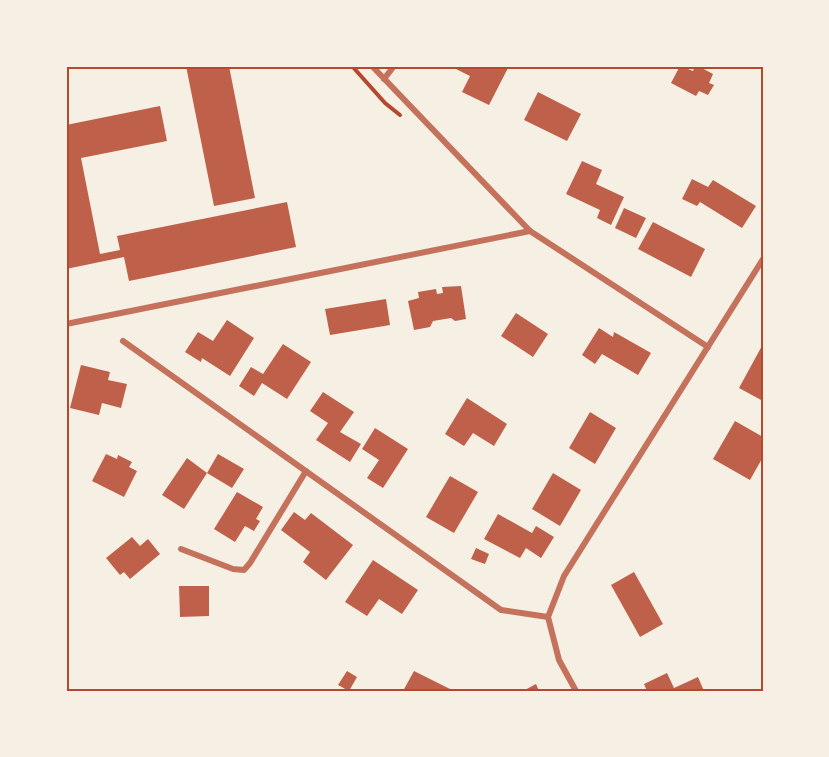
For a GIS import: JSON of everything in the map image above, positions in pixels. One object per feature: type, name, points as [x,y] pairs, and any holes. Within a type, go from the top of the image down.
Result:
[{"type":"street","points":[[372,66],[530,231],[708,347]]},
{"type":"street","points":[[384,79],[394,66]]},
{"type":"street","points":[[66,324],[530,231]]},
{"type":"street","points":[[576,691],[559,660],[548,617],[564,576],[763,259]]},
{"type":"street","points":[[123,341],[501,610],[548,617]]},
{"type":"street","points":[[181,549],[233,569],[244,570],[306,471]]},
{"type":"building","points":[[186,66],[229,66],[255,198],[214,206]]},
{"type":"building","points":[[450,66],[509,66],[489,105],[462,92],[470,76]]},
{"type":"building","points":[[680,66],[693,71],[695,66],[698,66],[713,74],[709,83],[714,85],[708,95],[699,91],[696,96],[671,83]]},
{"type":"building","points":[[538,92],[581,114],[567,141],[524,120]]},
{"type":"building","points":[[160,106],[167,141],[81,158],[100,254],[120,250],[117,236],[287,202],[296,247],[129,281],[124,257],[66,269],[66,125]]},
{"type":"building","points":[[582,161],[602,170],[596,184],[624,197],[611,225],[597,218],[600,210],[566,194]]},
{"type":"building","points":[[692,179],[708,187],[713,180],[756,206],[742,228],[700,202],[697,206],[682,199]]},
{"type":"building","points":[[624,208],[646,218],[636,238],[615,228]]},
{"type":"building","points":[[653,222],[705,249],[691,277],[638,249]]},
{"type":"building","points":[[461,286],[466,319],[455,321],[451,318],[433,321],[430,327],[414,330],[408,301],[419,298],[418,292],[436,289],[437,294],[443,293],[442,287]]},
{"type":"building","points":[[386,299],[390,325],[330,335],[325,309]]},
{"type":"building","points":[[516,313],[548,334],[533,357],[501,336]]},
{"type":"building","points":[[227,320],[254,338],[230,376],[202,358],[201,362],[185,352],[198,332],[213,341]]},
{"type":"building","points":[[599,328],[613,337],[614,332],[651,353],[638,375],[602,354],[595,364],[582,355]]},
{"type":"building","points":[[283,344],[311,362],[287,399],[262,383],[254,396],[239,386],[251,367],[263,374]]},
{"type":"building","points":[[763,344],[763,401],[739,388]]},
{"type":"building","points":[[81,365],[110,372],[108,380],[127,384],[121,408],[102,403],[99,415],[70,408]]},
{"type":"building","points":[[323,392],[354,412],[340,432],[361,444],[350,462],[316,440],[328,423],[310,411]]},
{"type":"building","points":[[467,398],[507,424],[494,446],[473,433],[464,446],[445,434]]},
{"type":"building","points":[[590,412],[616,428],[595,464],[569,448]]},
{"type":"building","points":[[735,421],[763,437],[763,457],[750,480],[713,459]]},
{"type":"building","points":[[375,428],[408,449],[383,488],[367,478],[379,460],[362,449]]},
{"type":"building","points":[[106,454],[117,459],[118,455],[132,462],[129,467],[137,471],[124,497],[92,481]]},
{"type":"building","points":[[218,454],[244,469],[232,488],[207,473]]},
{"type":"building","points":[[187,458],[207,473],[184,509],[162,495]]},
{"type":"building","points":[[553,473],[581,490],[560,526],[532,509]]},
{"type":"building","points":[[450,476],[478,492],[454,533],[426,517]]},
{"type":"building","points":[[237,492],[263,507],[256,519],[260,521],[254,531],[245,526],[235,542],[214,529]]},
{"type":"building","points":[[294,512],[305,520],[311,513],[353,545],[326,580],[303,562],[310,552],[281,530]]},
{"type":"building","points":[[498,514],[532,533],[536,526],[554,537],[541,558],[526,548],[520,558],[484,539]]},
{"type":"building","points":[[132,537],[140,546],[148,539],[160,554],[130,579],[124,572],[120,575],[106,558]]},
{"type":"building","points":[[476,548],[489,554],[485,564],[471,559]]},
{"type":"building","points":[[373,560],[418,590],[402,614],[379,599],[367,616],[345,602]]},
{"type":"building","points":[[634,572],[663,624],[640,637],[611,585]]},
{"type":"building","points":[[179,586],[209,586],[209,616],[180,617]]},
{"type":"building","points":[[347,671],[357,677],[349,691],[338,685]]},
{"type":"building","points":[[414,671],[450,689],[449,691],[403,691]]},
{"type":"building","points":[[667,673],[674,688],[698,677],[704,691],[647,691],[644,684]]},
{"type":"building","points":[[536,684],[539,691],[523,691]]}]
